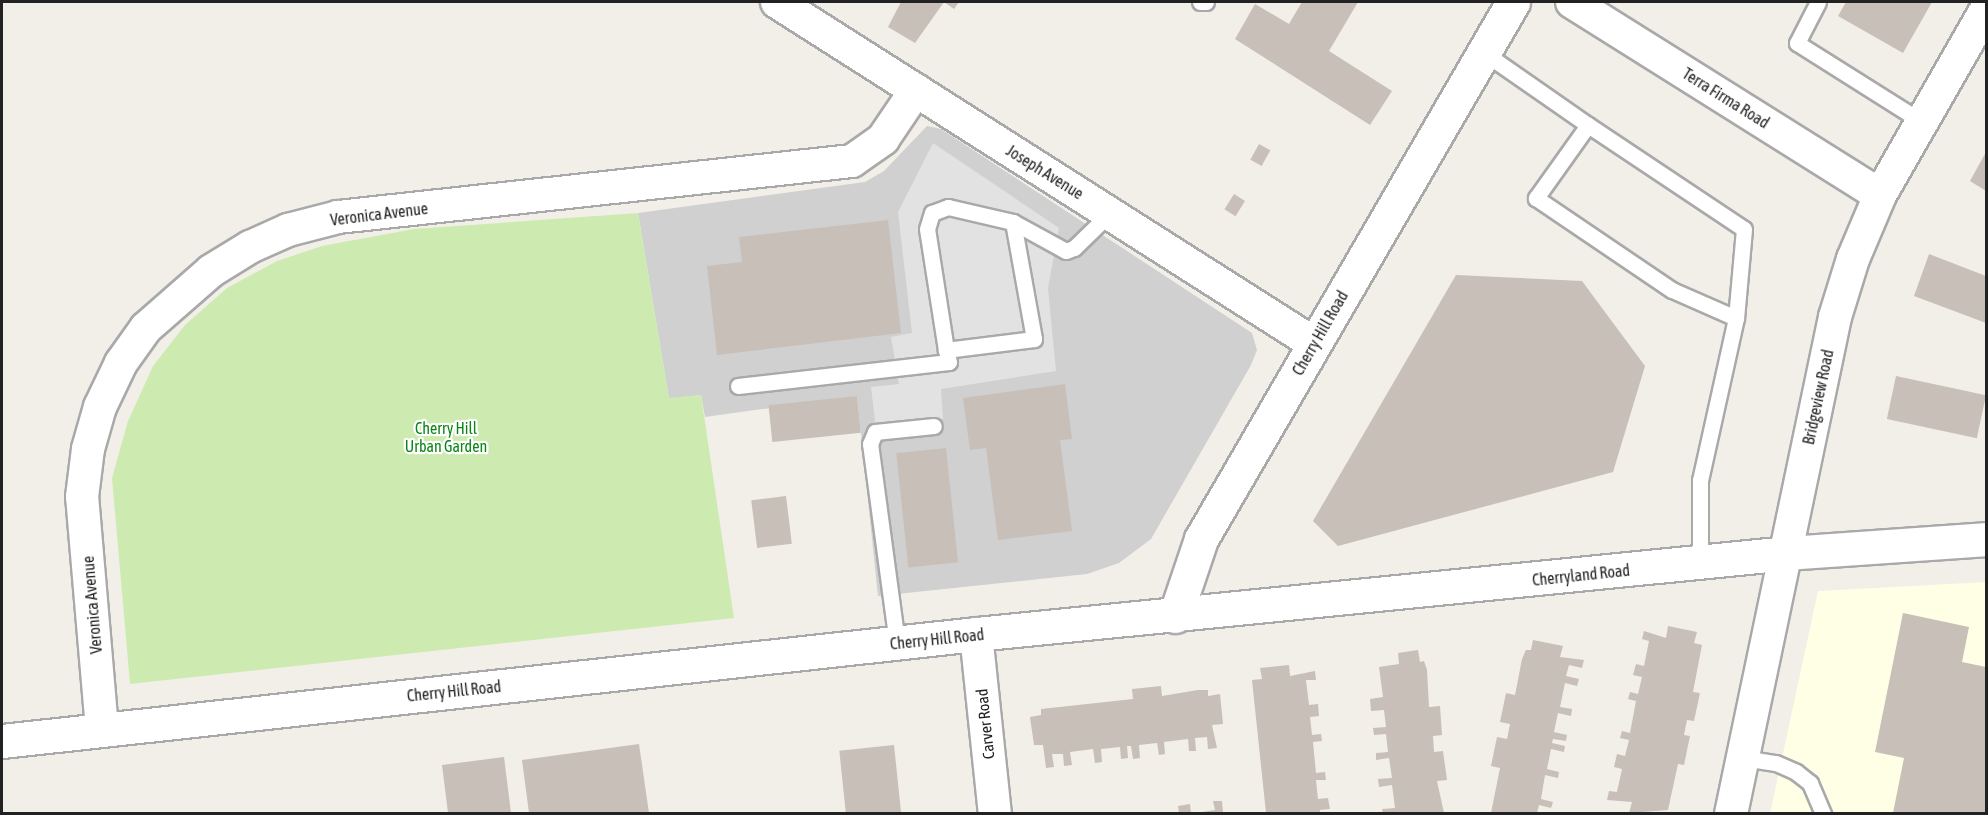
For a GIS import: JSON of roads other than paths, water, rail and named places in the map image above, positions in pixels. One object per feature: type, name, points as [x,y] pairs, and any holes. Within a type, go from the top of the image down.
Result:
[{"type":"street","name":"Joseph Avenue","points":[[777,2],[1313,343]]},
{"type":"street","name":"Cherry Hill Road","points":[[2,741],[976,634],[1175,616],[1201,540],[1313,343],[1513,2]]},
{"type":"street","name":"Terra Firma Road","points":[[1572,2],[1880,195]]},
{"type":"street","name":"Bridgeview Road","points":[[1731,813],[1835,317],[1853,259],[1880,195],[1986,10]]},
{"type":"street","name":"Veronica Avenue","points":[[102,729],[82,497],[88,449],[100,407],[121,363],[146,328],[211,270],[250,247],[288,230],[338,217],[852,161],[883,139],[916,90]]},
{"type":"street","name":"Cherryland Road","points":[[1175,616],[1787,553],[1986,539]]},
{"type":"street","name":"Carver Road","points":[[976,634],[995,813]]},
{"type":"lane","points":[[1200,2],[1206,2]]},
{"type":"lane","points":[[1818,2],[1797,42],[1921,121]]},
{"type":"lane","points":[[1483,52],[1744,229],[1736,318],[1700,480],[1700,563]]},
{"type":"lane","points":[[1588,125],[1536,198],[1671,290],[1736,318]]},
{"type":"lane","points":[[738,386],[949,362],[927,229],[933,213],[948,207],[1013,222],[1065,250],[1074,248],[1110,213]]},
{"type":"lane","points":[[946,350],[1034,339],[1013,222]]},
{"type":"lane","points":[[897,643],[870,444],[876,432],[934,426]]},
{"type":"lane","points":[[1743,758],[1776,763],[1810,783],[1823,813]]},
{"type":"park label","name":"Cherry Hill Urban Garden","points":[[446,437]]}]
